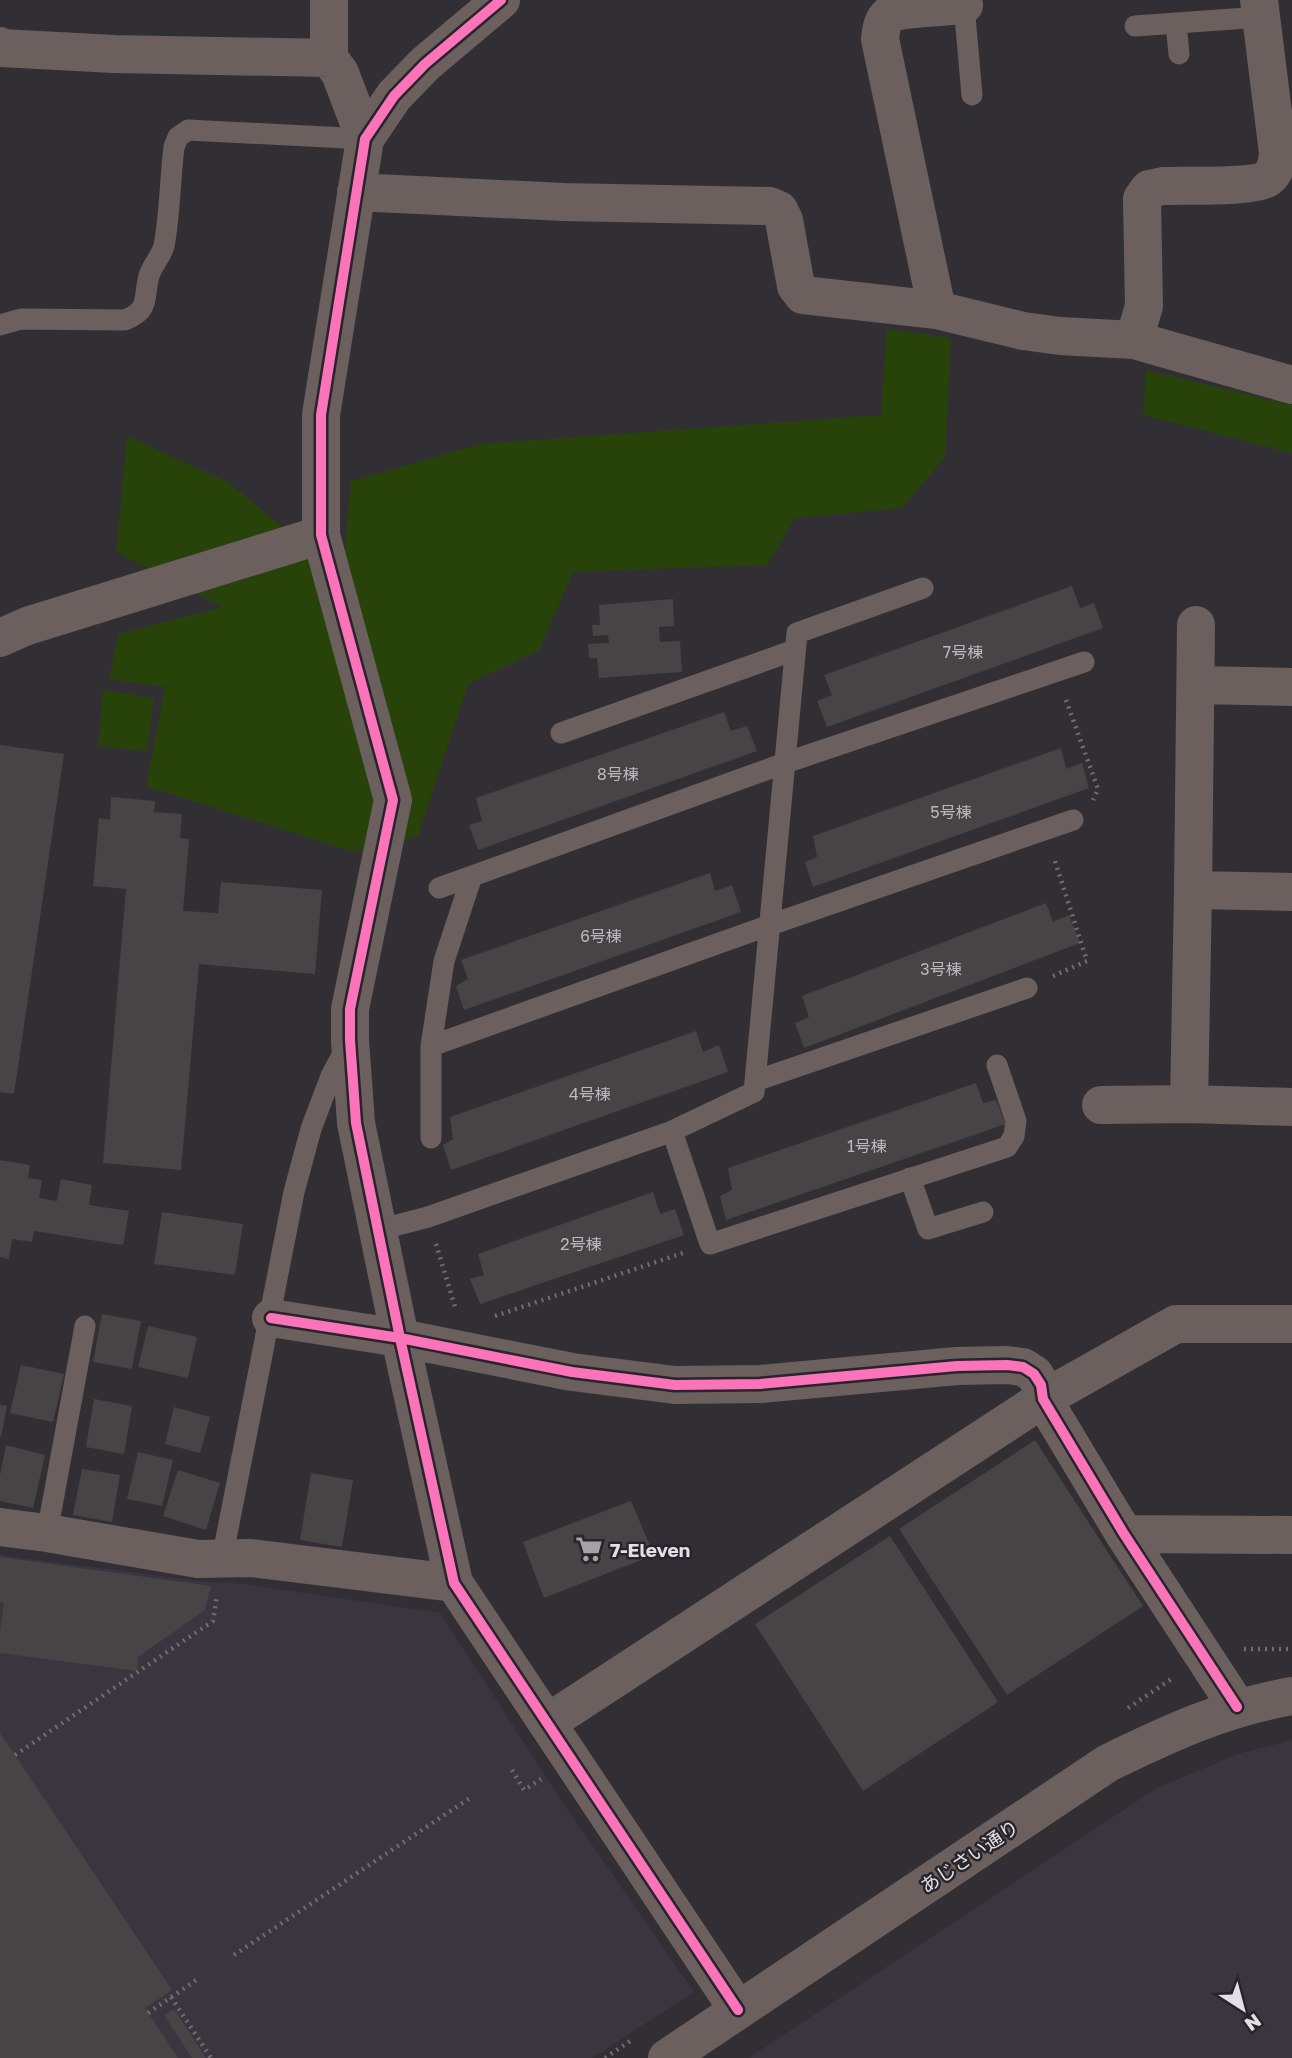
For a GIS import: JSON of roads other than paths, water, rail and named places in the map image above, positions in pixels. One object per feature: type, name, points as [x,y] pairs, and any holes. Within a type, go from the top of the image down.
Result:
[{"type":"street","points":[[330,0],[329,58],[340,73],[365,139]]},
{"type":"street","points":[[501,0],[425,64],[394,96],[365,139],[321,415],[321,535],[393,800],[350,1009],[356,1123],[454,1583],[738,2010]]},
{"type":"street","points":[[937,310],[880,39],[881,27],[890,14],[963,3]]},
{"type":"street","points":[[1135,340],[1144,306],[1142,199],[1149,189],[1163,186],[1252,184],[1267,179],[1276,168],[1278,153],[1260,8]]},
{"type":"street","points":[[0,46],[114,54],[329,58]]},
{"type":"street","points":[[356,192],[564,202],[769,206],[779,210],[784,220],[796,286],[803,295],[937,310],[1023,331],[1135,340],[1292,385]]},
{"type":"street","points":[[0,638],[27,626],[321,535]]},
{"type":"street","points":[[1189,1104],[1196,625]]},
{"type":"street","points":[[1196,685],[1292,687]]},
{"type":"street","points":[[1193,890],[1292,892]]},
{"type":"street","points":[[1101,1105],[1292,1107]]},
{"type":"street","points":[[271,1318],[400,1338],[479,1335],[572,1372],[675,1385],[760,1384],[957,1366],[1023,1367],[1034,1374],[1041,1385],[1043,1399],[1124,1534],[1237,1707]]},
{"type":"street","points":[[547,1723],[1043,1399],[1176,1324],[1292,1324]]},
{"type":"street","points":[[0,1527],[198,1559],[220,1573],[251,1558],[454,1583]]},
{"type":"street","points":[[1124,1534],[1292,1535]]},
{"type":"street","name":"あじさい通り","points":[[667,2058],[1108,1763],[1172,1732],[1237,1707],[1292,1696]]},
{"type":"lane","points":[[963,3],[972,94]]},
{"type":"lane","points":[[1135,26],[1176,23],[1260,8]]},
{"type":"lane","points":[[1176,23],[1179,54]]},
{"type":"lane","points":[[0,324],[21,319],[125,320],[141,310],[145,303],[149,274],[163,249],[174,147],[178,136],[188,130],[365,139]]},
{"type":"lane","points":[[378,1230],[428,1217],[672,1131],[754,1092],[797,633],[923,588]]},
{"type":"lane","points":[[561,733],[795,650]]},
{"type":"lane","points":[[439,888],[785,763],[1084,662]]},
{"type":"lane","points":[[430,1045],[1073,820]]},
{"type":"lane","points":[[431,1138],[430,1045],[444,961],[472,876]]},
{"type":"lane","points":[[755,1081],[1027,988]]},
{"type":"lane","points":[[220,1573],[294,1192],[311,1129],[331,1076],[350,1040]]},
{"type":"lane","points":[[672,1131],[710,1244],[1007,1147],[1014,1136],[1016,1121],[997,1065]]},
{"type":"lane","points":[[910,1178],[928,1229],[983,1212]]},
{"type":"lane","points":[[47,1533],[85,1326]]},
{"type":"place","name":"7-Eleven","points":[[589,1549]]}]
